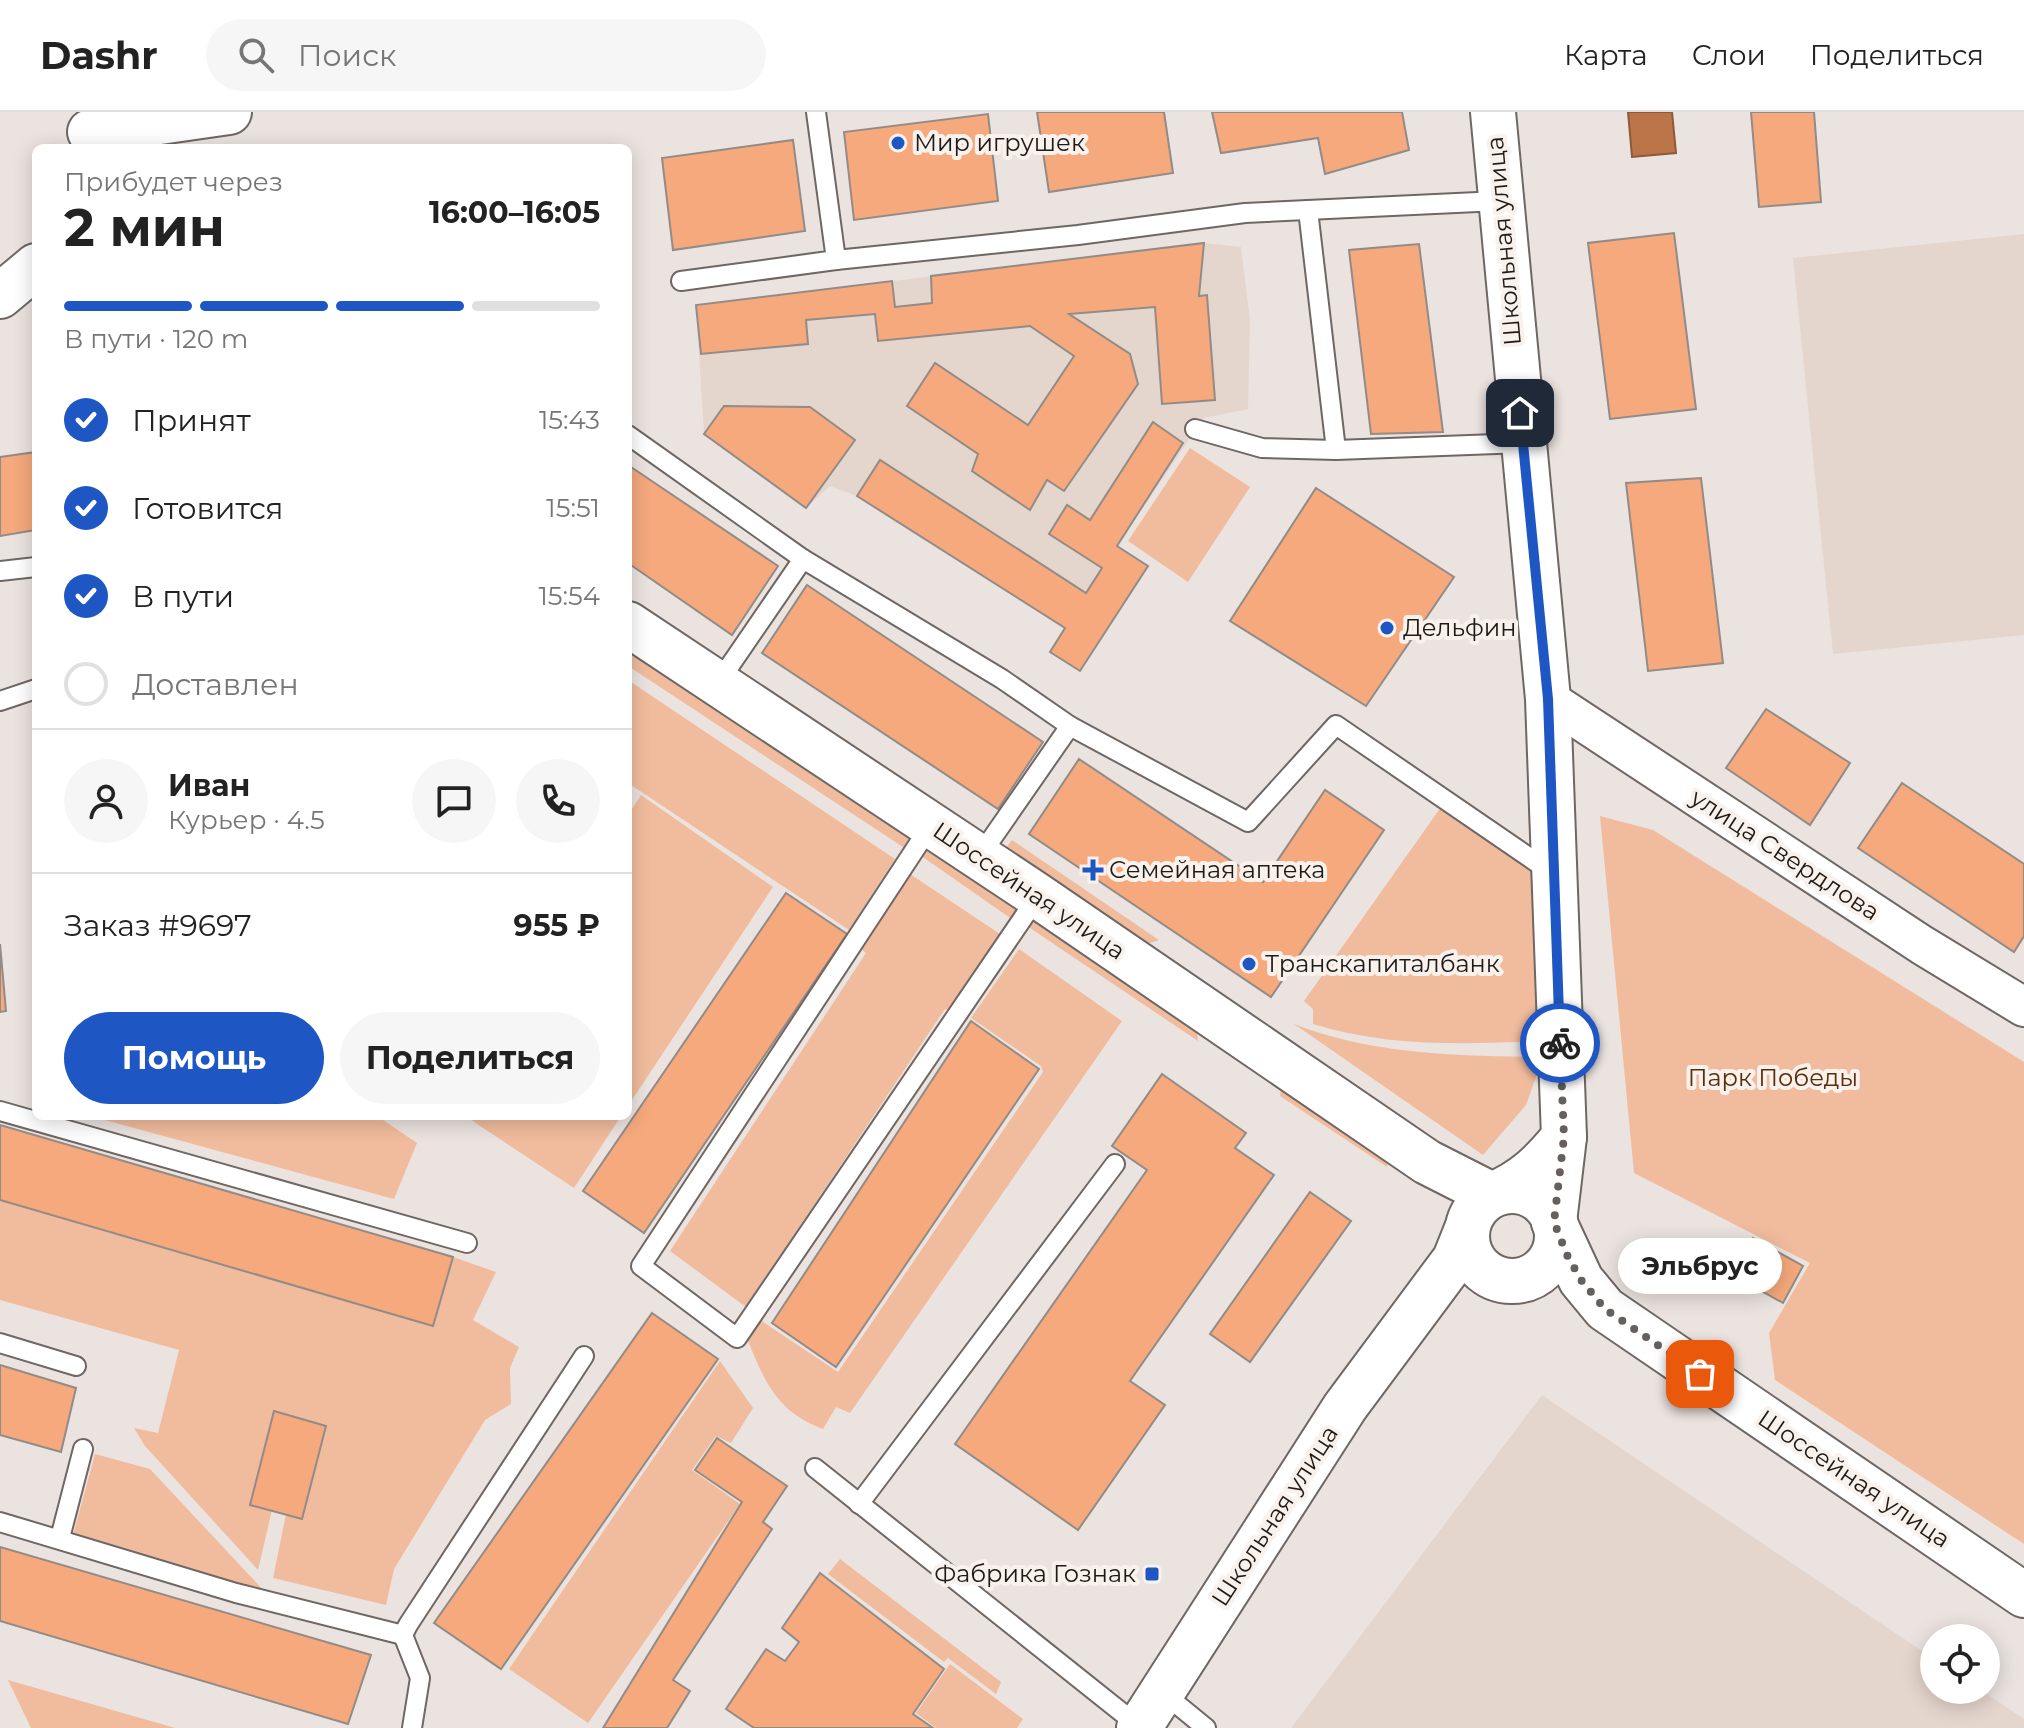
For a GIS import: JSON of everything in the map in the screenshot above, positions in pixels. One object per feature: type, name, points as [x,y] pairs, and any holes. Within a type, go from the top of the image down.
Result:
[{"type":"street","points":[[88,131],[229,112]]},
{"type":"street","name":"Школьная улица","points":[[1493,112],[1548,699],[1564,1137],[1554,1222]]},
{"type":"street","points":[[0,296],[32,269]]},
{"type":"street","name":"Шоссейная улица","points":[[632,629],[1038,896],[1427,1162],[1480,1212]]},
{"type":"street","name":"улица Свердлова","points":[[1548,699],[1922,945],[2024,1007]]},
{"type":"street","points":[[1564,1137],[1539,1168],[1480,1212],[1467,1245],[1482,1270],[1511,1282],[1605,1309]]},
{"type":"street","points":[[1480,1212],[1522,1192],[1535,1198],[1546,1207],[1581,1280],[1605,1309]]},
{"type":"street","name":"Школьная улица","points":[[1147,1715],[1345,1407],[1421,1310],[1455,1259],[1480,1212]]},
{"type":"street","points":[[1421,1310],[1455,1294],[1511,1282],[1539,1272],[1550,1261],[1556,1248],[1554,1222]]},
{"type":"street","name":"Шоссейная улица","points":[[1605,1309],[2024,1595]]},
{"type":"lane","points":[[816,112],[836,260]]},
{"type":"lane","points":[[681,281],[1245,213],[1499,201]]},
{"type":"lane","points":[[1308,210],[1336,450]]},
{"type":"lane","points":[[1195,429],[1262,448],[1336,450],[1523,443]]},
{"type":"lane","points":[[632,438],[803,559],[1002,679],[1070,726],[1248,822],[1336,725],[1554,875]]},
{"type":"lane","points":[[718,683],[803,559]]},
{"type":"lane","points":[[0,571],[32,567]]},
{"type":"lane","points":[[0,701],[32,690]]},
{"type":"lane","points":[[979,857],[1070,726]]},
{"type":"lane","points":[[931,825],[641,1266],[737,1338],[1038,896]]},
{"type":"lane","points":[[0,1111],[467,1243]]},
{"type":"lane","points":[[859,1504],[1115,1164]]},
{"type":"lane","points":[[0,1343],[76,1366]]},
{"type":"lane","points":[[403,1635],[584,1356]]},
{"type":"lane","points":[[60,1538],[83,1449]]},
{"type":"lane","points":[[815,1468],[859,1504],[1147,1715],[1206,1728]]},
{"type":"lane","points":[[0,1522],[236,1593],[403,1635]]},
{"type":"lane","points":[[403,1635],[420,1678],[412,1728]]},
{"type":"shaded area","points":[[1628,112],[1672,112],[1676,153],[1632,157]]},
{"type":"shaded area","points":[[2024,234],[2024,635],[1833,654],[1793,258]]},
{"type":"shaded area","points":[[1204,243],[1241,247],[1250,320],[1248,409],[1204,418],[1117,545],[1148,566],[1080,671],[1050,652],[1064,628],[857,496],[830,486],[806,508],[704,434],[696,305]]},
{"type":"shaded area","points":[[1542,1395],[1920,1650],[1920,1704],[2000,1703],[2024,1719],[2024,1728],[1291,1728]]},
{"type":"green space","points":[[1190,448],[1250,487],[1188,582],[1128,541]]},
{"type":"green space","points":[[632,648],[918,829],[906,849],[632,669]]},
{"type":"green space","points":[[632,683],[895,859],[849,930],[632,786]]},
{"type":"green space","points":[[641,795],[773,887],[632,1100],[632,809]]},
{"type":"green space","points":[[1441,807],[1548,879],[1547,1041],[1400,1041],[1313,1024],[1313,1009],[1304,1001]]},
{"type":"green space","name":"Парк Победы","points":[[1600,816],[1653,830],[2024,1062],[2024,1544],[1775,1380],[1769,1333],[1810,1263],[1634,1173]]},
{"type":"green space","points":[[931,840],[1025,903],[1013,920],[920,855]]},
{"type":"green space","points":[[1012,840],[1159,940],[1135,948],[1000,856]]},
{"type":"green space","points":[[910,874],[1000,934],[949,1011],[945,1009],[746,1307],[670,1251],[866,953],[861,949]]},
{"type":"green space","points":[[1036,912],[1195,1018],[1198,1041],[1027,926]]},
{"type":"green space","points":[[1019,949],[1122,1021],[850,1413],[836,1407],[823,1429],[794,1414],[783,1404],[766,1381],[747,1338],[760,1320],[838,1372],[1043,1072],[1041,1066],[971,1018]]},
{"type":"green space","points":[[1294,1024],[1386,1048],[1448,1054],[1543,1057],[1526,1105],[1483,1155]]},
{"type":"green space","points":[[1283,1077],[1390,1149],[1387,1167],[1280,1096]]},
{"type":"green space","points":[[105,1120],[383,1120],[417,1143],[394,1199]]},
{"type":"green space","points":[[471,1120],[618,1120],[574,1188]]},
{"type":"green space","points":[[0,1200],[432,1326],[453,1257],[496,1272],[473,1320],[519,1347],[510,1368],[511,1404],[485,1420],[394,1569],[386,1605],[273,1578],[286,1514],[302,1518],[326,1426],[274,1411],[250,1504],[272,1510],[258,1570],[145,1446],[134,1428],[158,1433],[179,1350],[0,1300]]},
{"type":"green space","points":[[720,1361],[753,1408],[731,1443],[716,1436],[692,1470],[740,1504],[588,1723],[509,1669]]},
{"type":"green space","points":[[95,1454],[150,1469],[266,1593],[73,1535]]},
{"type":"green space","points":[[840,1559],[1001,1682],[996,1694],[948,1658],[944,1662],[828,1574]]},
{"type":"green space","points":[[950,1664],[1023,1719],[1017,1728],[936,1728],[916,1713]]},
{"type":"green space","points":[[8,1680],[175,1728],[31,1728]]},
{"type":"building","points":[[1037,112],[1164,112],[1173,173],[1049,192]]},
{"type":"building","points":[[1212,112],[1402,112],[1409,150],[1325,174],[1318,138],[1221,153]]},
{"type":"building","points":[[1751,112],[1814,112],[1821,202],[1759,207]]},
{"type":"building","points":[[988,114],[998,201],[854,220],[844,132]]},
{"type":"building","points":[[793,140],[805,231],[673,250],[662,158]]},
{"type":"building","points":[[1674,233],[1696,409],[1610,419],[1588,243]]},
{"type":"building","points":[[1204,243],[1199,296],[1207,295],[1215,400],[1162,404],[1155,307],[1069,314],[1130,354],[1138,384],[1064,491],[1047,480],[1030,510],[972,471],[978,454],[907,406],[935,363],[1028,425],[1074,356],[1030,326],[878,341],[875,314],[806,320],[808,344],[701,354],[696,305],[892,281],[895,307],[932,303],[931,276]]},
{"type":"building","points":[[1419,244],[1443,432],[1371,434],[1349,250]]},
{"type":"building","points":[[724,406],[810,407],[855,440],[806,508],[704,434]]},
{"type":"building","points":[[1153,422],[1183,443],[1117,546],[1148,566],[1080,671],[1050,652],[1065,628],[857,496],[880,460],[1086,593],[1102,568],[1049,534],[1067,505],[1090,520]]},
{"type":"building","points":[[32,453],[32,531],[0,536],[0,457]]},
{"type":"building","points":[[632,468],[778,566],[732,635],[632,566]]},
{"type":"building","points":[[1701,478],[1723,663],[1648,671],[1626,483]]},
{"type":"building","points":[[1316,488],[1454,577],[1366,706],[1230,621]]},
{"type":"building","points":[[807,585],[1043,742],[998,809],[762,653]]},
{"type":"building","points":[[1766,709],[1850,763],[1810,825],[1726,768]]},
{"type":"building","points":[[1079,759],[1263,882],[1325,790],[1384,830],[1271,997],[1029,834]]},
{"type":"building","points":[[1902,783],[2024,864],[2024,936],[2014,952],[1858,848]]},
{"type":"building","points":[[786,893],[847,934],[644,1233],[583,1191]]},
{"type":"building","points":[[0,944],[6,1011],[0,1012]]},
{"type":"building","points":[[971,1021],[1039,1069],[836,1367],[772,1323]]},
{"type":"building","points":[[1162,1074],[1246,1133],[1235,1148],[1274,1175],[1130,1381],[1165,1405],[1078,1530],[955,1444],[1147,1170],[1112,1146]]},
{"type":"building","points":[[0,1125],[453,1257],[433,1326],[0,1200]]},
{"type":"building","points":[[1310,1192],[1351,1221],[1250,1362],[1210,1334]]},
{"type":"building","points":[[1753,1238],[1803,1266],[1783,1303],[1733,1275]]},
{"type":"building","points":[[652,1313],[718,1359],[501,1669],[434,1623]]},
{"type":"building","points":[[0,1365],[76,1388],[61,1452],[0,1435]]},
{"type":"building","points":[[274,1411],[326,1426],[302,1519],[250,1505]]},
{"type":"building","points":[[717,1438],[787,1486],[763,1522],[772,1529],[673,1680],[690,1691],[667,1728],[603,1728],[742,1502],[695,1470]]},
{"type":"building","points":[[0,1547],[371,1655],[348,1724],[0,1621]]},
{"type":"building","points":[[820,1573],[944,1669],[913,1714],[933,1728],[754,1728],[726,1709],[766,1649],[785,1661],[799,1642],[782,1628]]},
{"type":"way so far","points":[[1560,1043],[1564,1137],[1554,1222],[1567,1255],[1581,1280],[1605,1309],[1700,1374]]},
{"type":"place","name":"Мир игрушек","points":[[898,143]]},
{"type":"place","name":"Дельфин","points":[[1387,628]]},
{"type":"place","name":"Семейная аптека","points":[[1093,870]]},
{"type":"place","name":"Транскапиталбанк","points":[[1249,964]]},
{"type":"place","name":"Эльбрус","points":[[1700,1374]]},
{"type":"place","name":"Фабрика Гознак","points":[[1152,1574]]},
{"type":"route","points":[[1520,413],[1548,699],[1560,1043]]}]
